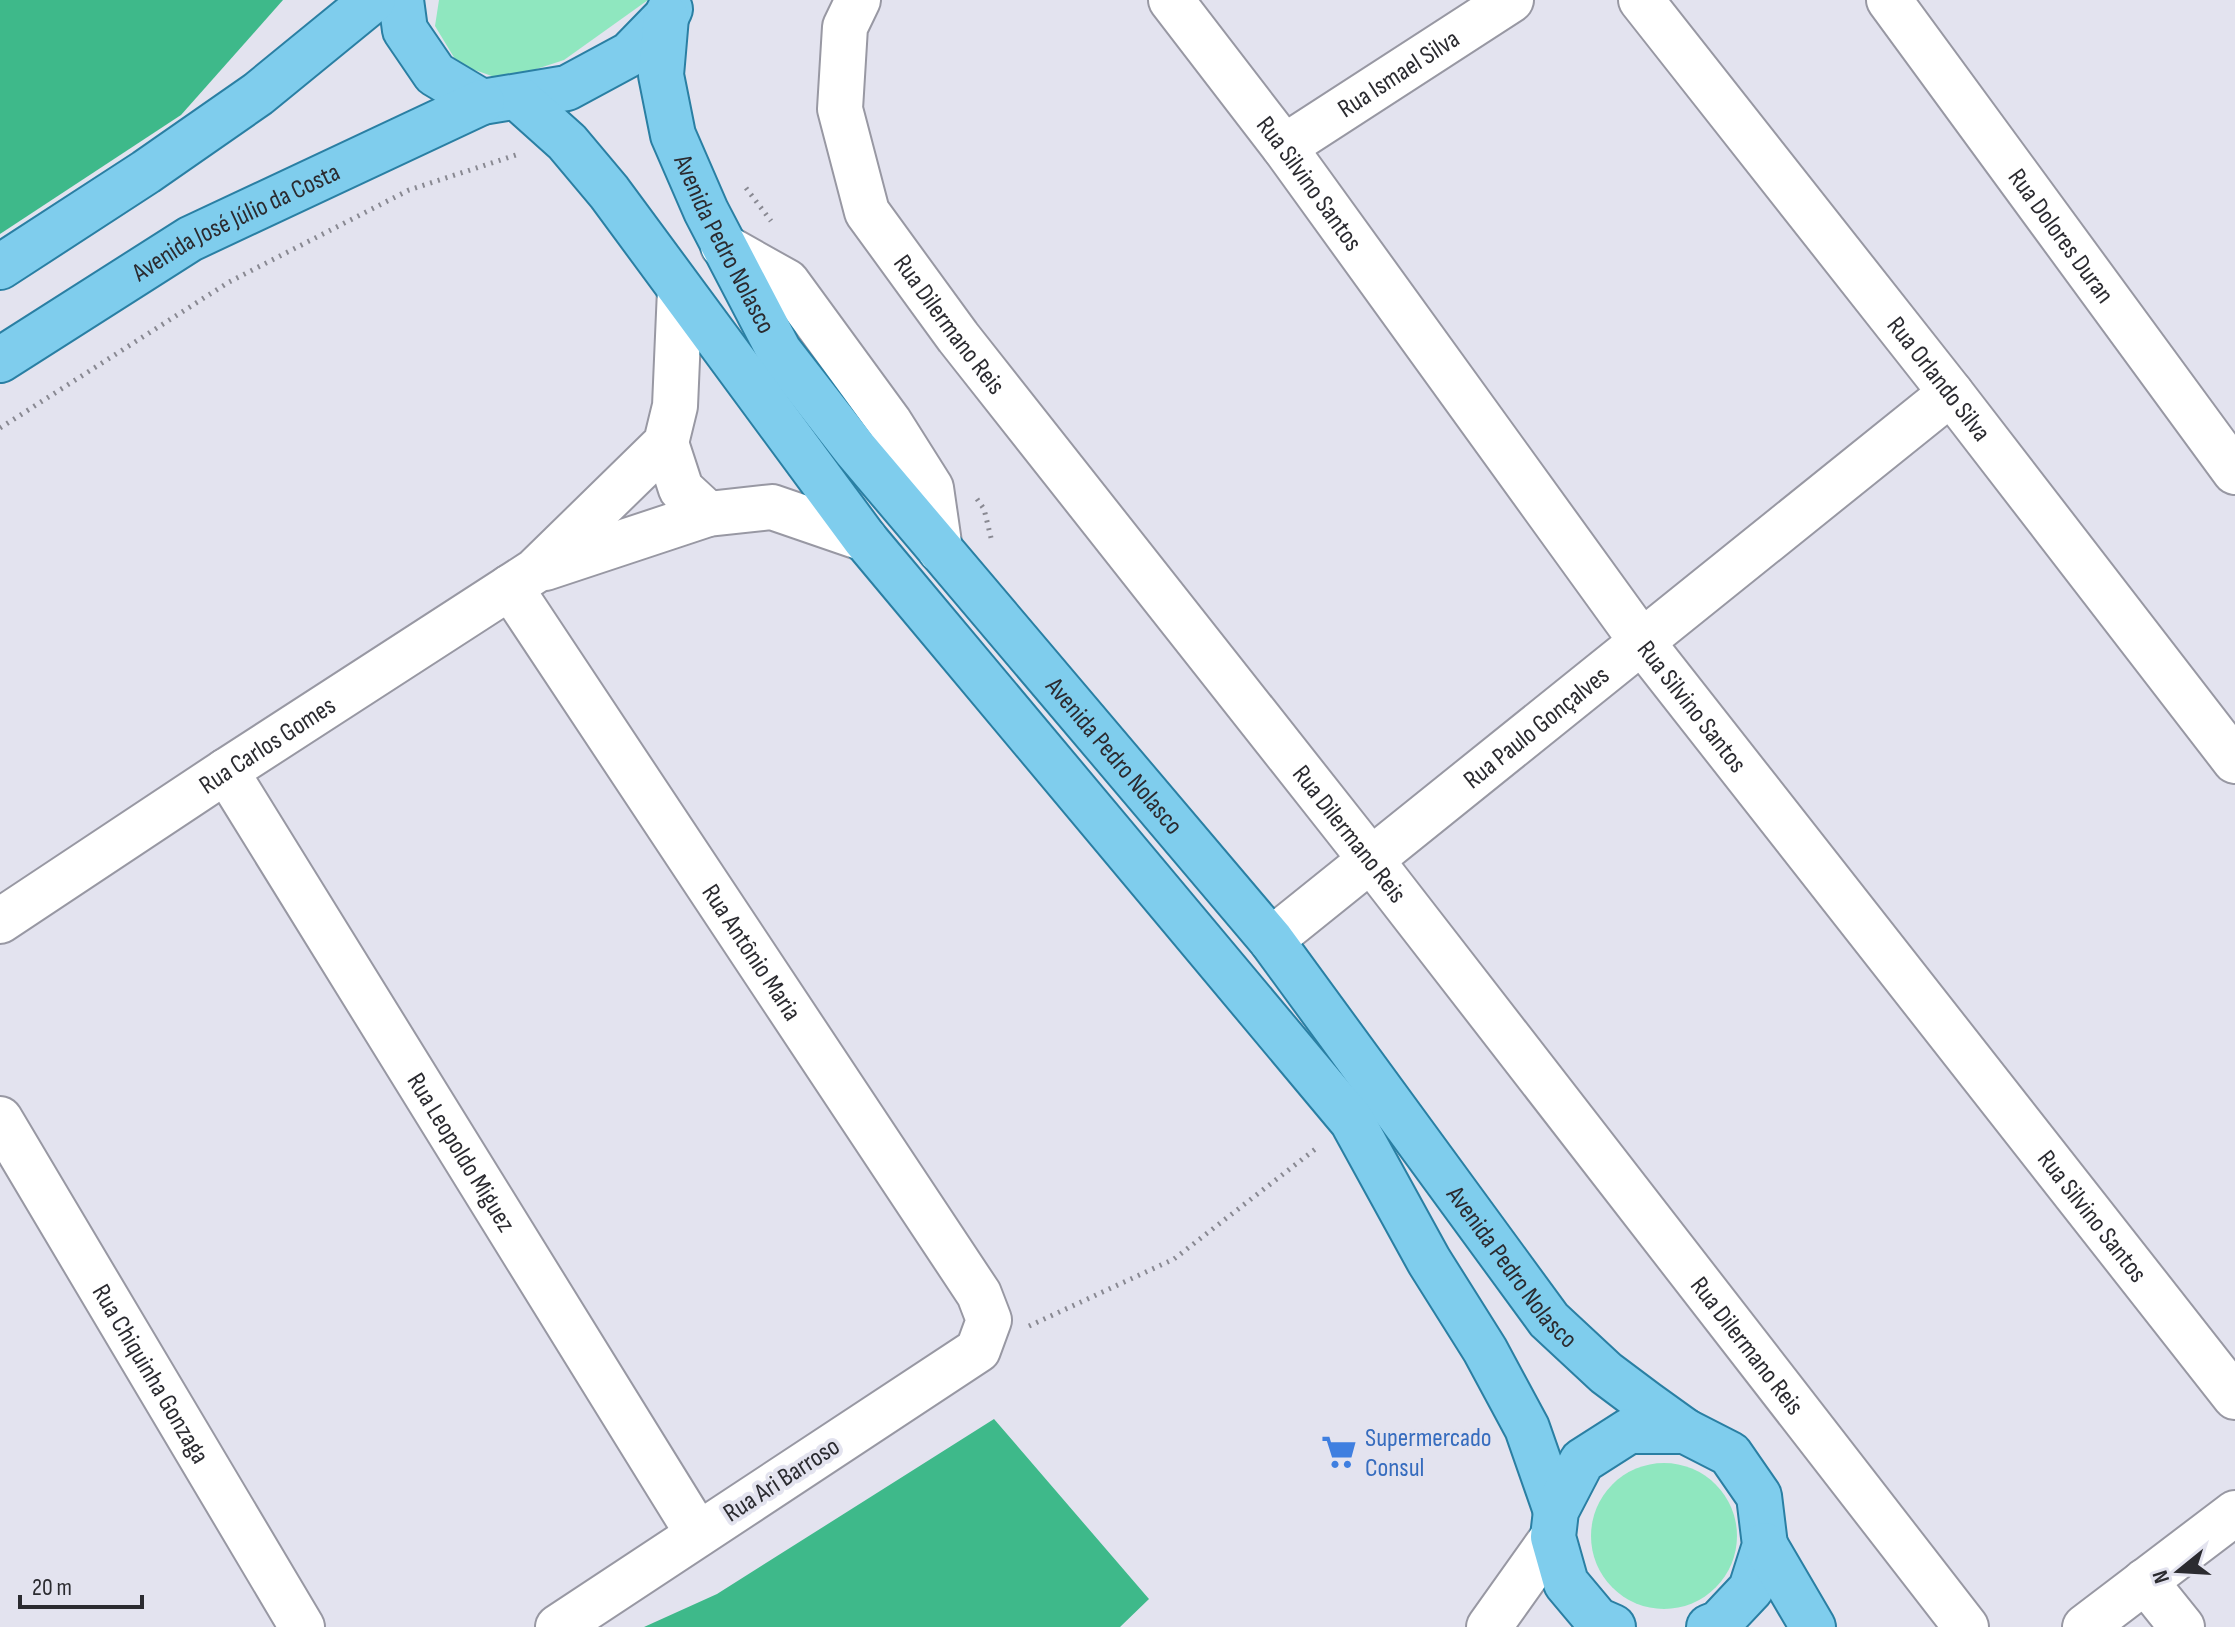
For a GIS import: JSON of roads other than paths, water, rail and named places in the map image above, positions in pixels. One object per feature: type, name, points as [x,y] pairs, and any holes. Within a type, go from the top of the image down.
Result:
[{"type":"main road","points":[[0,267],[146,172],[258,94],[373,0]]},
{"type":"main road","name":"Avenida Pedro Nolasco","points":[[401,0],[405,30],[435,74],[500,100],[567,142],[609,192],[865,539],[1352,1121],[1429,1261],[1485,1350],[1527,1428],[1555,1524],[1566,1583],[1597,1620],[1613,1627]]},
{"type":"main road","name":"Avenida Pedro Nolasco","points":[[670,8],[661,75],[673,135],[723,246],[779,351],[855,449],[1271,940],[1549,1320],[1606,1373],[1685,1431],[1730,1454],[1759,1496],[1765,1545]]},
{"type":"main road","name":"Avenida José Júlio da Costa","points":[[0,360],[190,239],[500,100],[567,88],[630,54],[670,8]]},
{"type":"main road","points":[[1555,1524],[1582,1461],[1629,1431],[1685,1431]]},
{"type":"main road","points":[[1709,1627],[1719,1623],[1751,1589],[1765,1545]]},
{"type":"main road","points":[[1765,1545],[1813,1627]]},
{"type":"street","name":"Rua Dilermano Reis","points":[[858,0],[845,27],[840,109],[867,212],[958,337],[1371,860],[1966,1627]]},
{"type":"street","name":"Rua Silvino Santos","points":[[1171,0],[1284,147],[1642,642],[2235,1397]]},
{"type":"street","name":"Rua Ismael Silva","points":[[1284,147],[1511,0]]},
{"type":"street","name":"Rua Orlando Silva","points":[[1641,0],[1951,393],[2235,761]]},
{"type":"street","name":"Rua Dolores Duran","points":[[1889,0],[2235,472]]},
{"type":"street","points":[[680,290],[675,406],[666,443],[681,489],[708,514]]},
{"type":"street","name":"Rua Paulo Gonçalves","points":[[1271,940],[1951,393]]},
{"type":"street","points":[[523,579],[666,443]]},
{"type":"street","points":[[523,579],[708,514],[772,507],[865,539]]},
{"type":"street","name":"Rua Carlos Gomes","points":[[0,921],[523,579]]},
{"type":"street","name":"Rua Antônio Maria","points":[[523,579],[979,1294],[984,1335]]},
{"type":"street","name":"Rua Leopoldo Miguez","points":[[226,771],[698,1534]]},
{"type":"street","name":"Rua Chiquinha Gonzaga","points":[[0,1119],[302,1627]]},
{"type":"street","name":"Rua Ari Barroso","points":[[558,1627],[698,1534],[984,1335]]},
{"type":"street","points":[[2085,1627],[2235,1513]]},
{"type":"street","points":[[1489,1627],[1555,1524]]},
{"type":"street","points":[[2145,1581],[2182,1627]]},
{"type":"place","name":"Supermercado Consul","points":[[1339,1452]]}]
